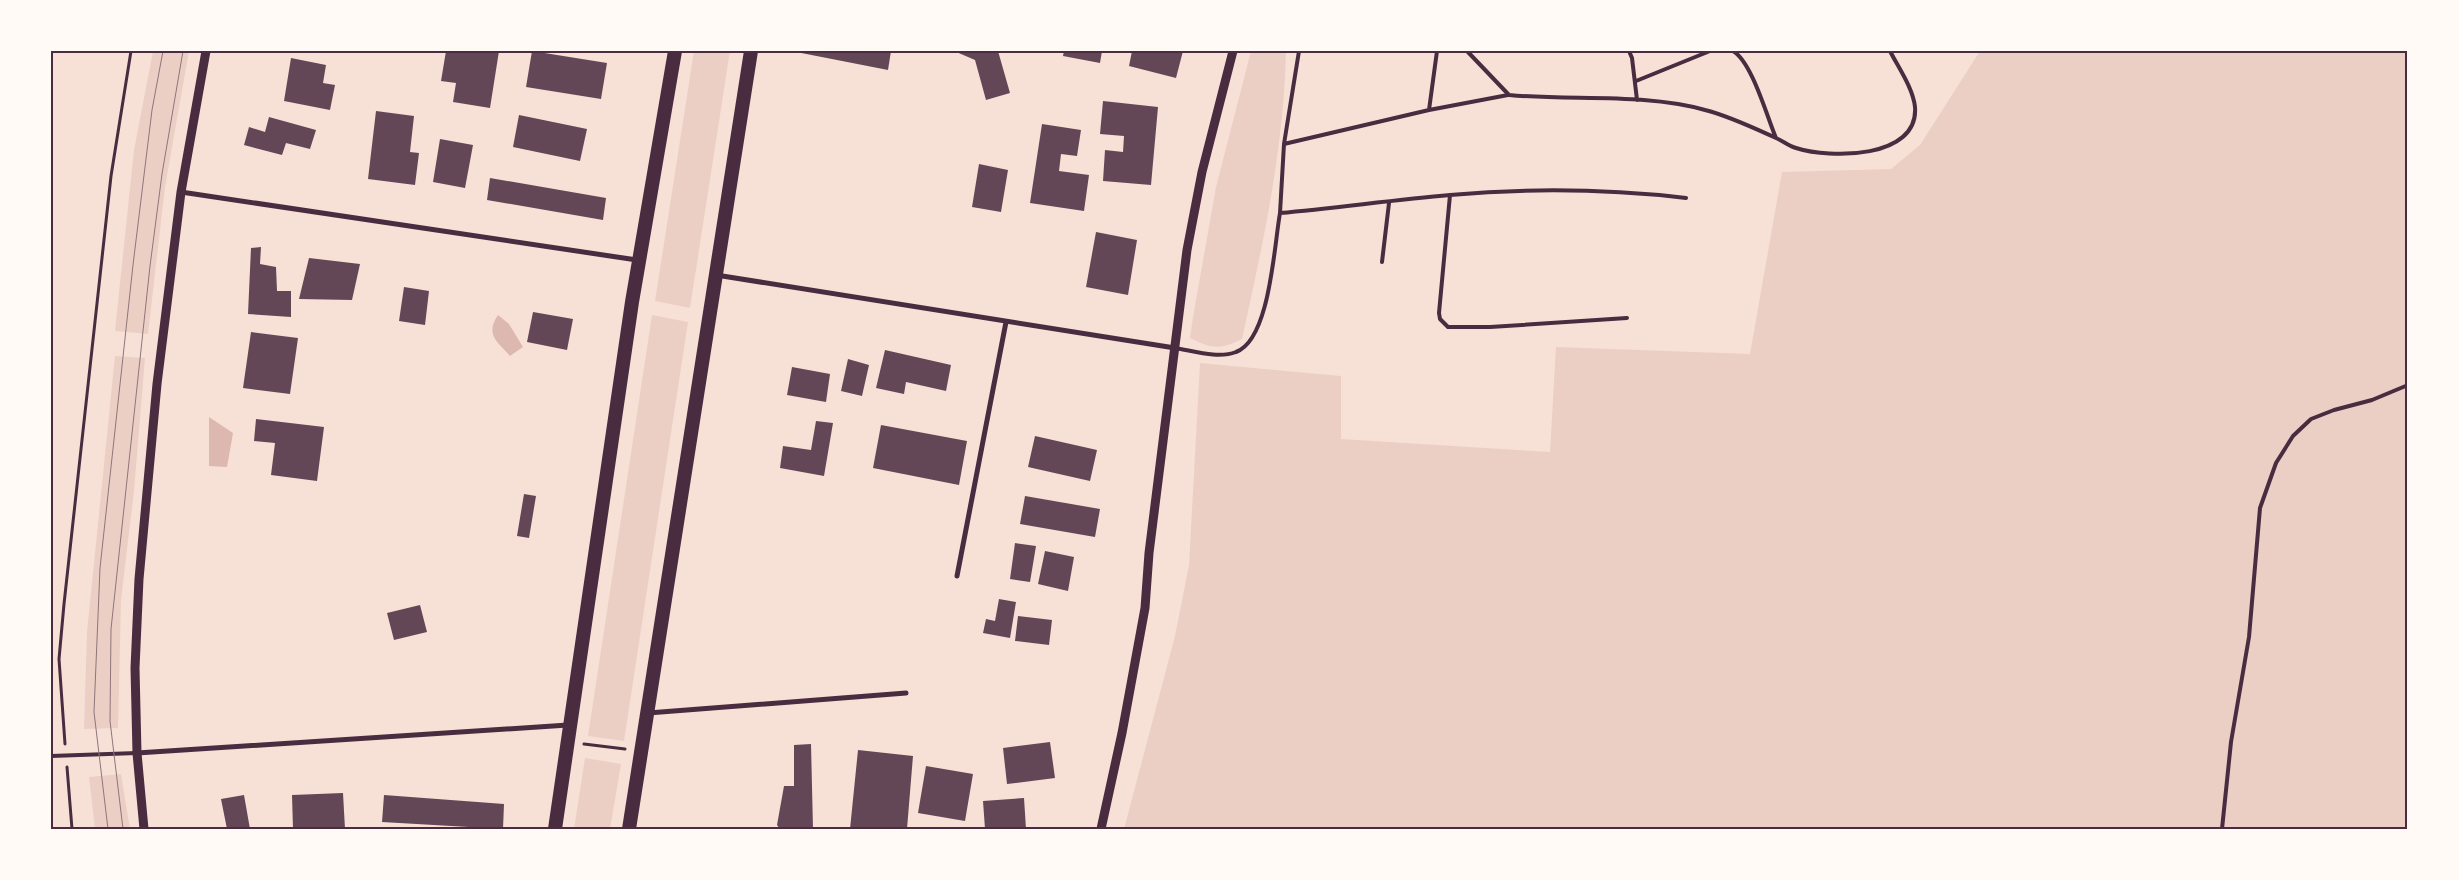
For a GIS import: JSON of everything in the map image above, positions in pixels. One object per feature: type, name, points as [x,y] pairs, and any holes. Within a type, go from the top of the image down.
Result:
[{"type":"highway","points":[[555,829],[640,261],[675,51]]},
{"type":"highway","points":[[629,829],[751,51]]},
{"type":"street","points":[[144,829],[137,753],[135,668],[139,579],[157,384],[181,192],[206,51]]},
{"type":"street","points":[[1101,829],[1122,733],[1145,608],[1149,553],[1187,250],[1202,172],[1233,51]]},
{"type":"street","points":[[181,192],[640,261]]},
{"type":"street","points":[[716,275],[1175,348]]},
{"type":"street","points":[[957,576],[1006,322]]},
{"type":"street","points":[[647,713],[906,693]]},
{"type":"street","points":[[137,753],[570,725]]},
{"type":"lane","points":[[1175,348],[1223,355],[1237,352],[1248,344],[1258,330],[1264,312],[1280,213],[1284,144],[1299,51]]},
{"type":"lane","points":[[1429,110],[1437,51]]},
{"type":"lane","points":[[1467,51],[1508,95]]},
{"type":"lane","points":[[1629,51],[1632,58],[1638,100]]},
{"type":"lane","points":[[1636,81],[1710,51]]},
{"type":"lane","points":[[1733,51],[1738,54],[1749,72],[1776,138]]},
{"type":"lane","points":[[1284,144],[1429,110],[1508,95],[1547,99],[1638,100],[1705,110],[1776,138],[1796,148],[1838,154],[1882,150],[1895,145],[1904,135],[1913,120],[1915,107],[1910,91],[1890,51]]},
{"type":"lane","points":[[1280,213],[1389,203],[1450,195],[1592,191],[1686,198]]},
{"type":"lane","points":[[1450,195],[1439,313],[1440,319],[1448,326],[1490,327],[1626,318]]},
{"type":"lane","points":[[1382,262],[1389,203]]},
{"type":"lane","points":[[2222,829],[2231,742],[2249,637],[2260,508],[2276,462],[2293,436],[2310,419],[2334,410],[2372,400],[2408,385]]},
{"type":"lane","points":[[51,756],[137,753]]},
{"type":"path","points":[[72,829],[59,659],[111,176],[131,51]]},
{"type":"path","points":[[568,742],[641,751]]},
{"type":"shaded area","points":[[153,51],[189,51],[165,187],[148,334],[115,331],[134,150]]},
{"type":"shaded area","points":[[694,51],[730,51],[690,308],[655,301]]},
{"type":"shaded area","points":[[1251,51],[1286,51],[1277,160],[1265,232],[1242,339],[1228,345],[1216,347],[1190,338],[1216,187]]},
{"type":"shaded area","points":[[1980,51],[2408,51],[2408,829],[1124,829],[1175,636],[1189,565],[1200,363],[1341,376],[1341,439],[1550,452],[1556,347],[1750,354],[1782,172],[1891,169],[1920,145]]},
{"type":"shaded area","points":[[498,315],[509,324],[523,347],[510,356],[494,337],[494,322]]},
{"type":"shaded area","points":[[652,315],[688,322],[624,741],[588,736]]},
{"type":"shaded area","points":[[115,356],[145,358],[134,491],[121,600],[118,728],[84,729],[87,632]]},
{"type":"shaded area","points":[[209,417],[233,433],[227,467],[209,466]]},
{"type":"shaded area","points":[[585,758],[621,764],[610,829],[574,829]]},
{"type":"shaded area","points":[[121,774],[130,829],[95,829],[89,777]]},
{"type":"building","points":[[446,51],[499,51],[490,108],[453,102],[456,83],[441,81]]},
{"type":"building","points":[[532,51],[607,63],[601,99],[526,87]]},
{"type":"building","points":[[791,51],[891,51],[888,70]]},
{"type":"building","points":[[954,51],[998,51],[1010,93],[986,100],[975,60]]},
{"type":"building","points":[[1064,51],[1102,51],[1100,63],[1063,56]]},
{"type":"building","points":[[1132,51],[1183,51],[1176,78],[1129,66]]},
{"type":"building","points":[[291,58],[326,65],[323,83],[335,85],[330,110],[284,101]]},
{"type":"building","points":[[1103,101],[1158,107],[1151,185],[1103,181],[1105,150],[1123,152],[1124,136],[1100,134]]},
{"type":"building","points":[[376,111],[414,116],[410,152],[419,153],[415,185],[368,179]]},
{"type":"building","points":[[519,115],[587,129],[580,161],[513,147]]},
{"type":"building","points":[[269,117],[316,130],[310,149],[286,143],[282,155],[244,145],[249,127],[265,132]]},
{"type":"building","points":[[1042,124],[1081,130],[1077,156],[1061,154],[1059,171],[1089,175],[1084,211],[1030,203]]},
{"type":"building","points":[[440,139],[473,145],[465,188],[433,182]]},
{"type":"building","points":[[979,164],[1008,170],[1001,212],[972,207]]},
{"type":"building","points":[[490,178],[606,198],[603,220],[487,200]]},
{"type":"building","points":[[1096,232],[1137,240],[1128,295],[1086,287]]},
{"type":"building","points":[[261,247],[260,264],[276,267],[277,291],[291,291],[291,317],[248,314],[251,248]]},
{"type":"building","points":[[309,258],[360,264],[352,300],[299,299]]},
{"type":"building","points":[[404,287],[429,291],[425,325],[399,321]]},
{"type":"building","points":[[533,312],[573,319],[567,350],[527,342]]},
{"type":"building","points":[[251,332],[298,338],[290,394],[243,388]]},
{"type":"building","points":[[885,350],[951,365],[946,391],[906,382],[904,394],[876,388]]},
{"type":"building","points":[[848,359],[869,365],[862,396],[841,391]]},
{"type":"building","points":[[792,367],[830,374],[826,402],[787,395]]},
{"type":"building","points":[[256,419],[324,427],[317,481],[271,475],[275,443],[254,441]]},
{"type":"building","points":[[816,421],[833,423],[824,476],[780,468],[783,446],[811,450]]},
{"type":"building","points":[[881,425],[967,441],[959,485],[873,468]]},
{"type":"building","points":[[1035,436],[1097,450],[1090,481],[1028,467]]},
{"type":"building","points":[[524,494],[536,496],[529,538],[517,536]]},
{"type":"building","points":[[1025,496],[1100,509],[1095,537],[1020,524]]},
{"type":"building","points":[[1015,543],[1036,546],[1030,582],[1010,579]]},
{"type":"building","points":[[1045,551],[1074,557],[1068,591],[1038,584]]},
{"type":"building","points":[[999,599],[1016,602],[1010,638],[983,633],[986,619],[995,621]]},
{"type":"building","points":[[420,605],[427,632],[394,640],[387,613]]},
{"type":"building","points":[[1018,616],[1052,620],[1049,645],[1015,641]]},
{"type":"building","points":[[1050,742],[1055,778],[1007,784],[1003,748]]},
{"type":"building","points":[[811,744],[813,829],[780,829],[777,825],[784,786],[794,786],[794,745]]},
{"type":"building","points":[[858,750],[913,756],[907,829],[850,829]]},
{"type":"building","points":[[926,766],[973,774],[965,821],[918,813]]},
{"type":"building","points":[[343,793],[345,829],[293,829],[292,795]]},
{"type":"building","points":[[244,795],[250,829],[227,829],[221,799]]},
{"type":"building","points":[[384,795],[504,804],[503,829],[382,822]]},
{"type":"building","points":[[1024,798],[1026,829],[985,829],[983,801]]},
{"type":"tram line","points":[[108,829],[94,712],[100,568],[133,265],[152,110],[163,51]]},
{"type":"tram line","points":[[123,829],[110,721],[111,629],[150,266],[162,174],[183,51]]}]
